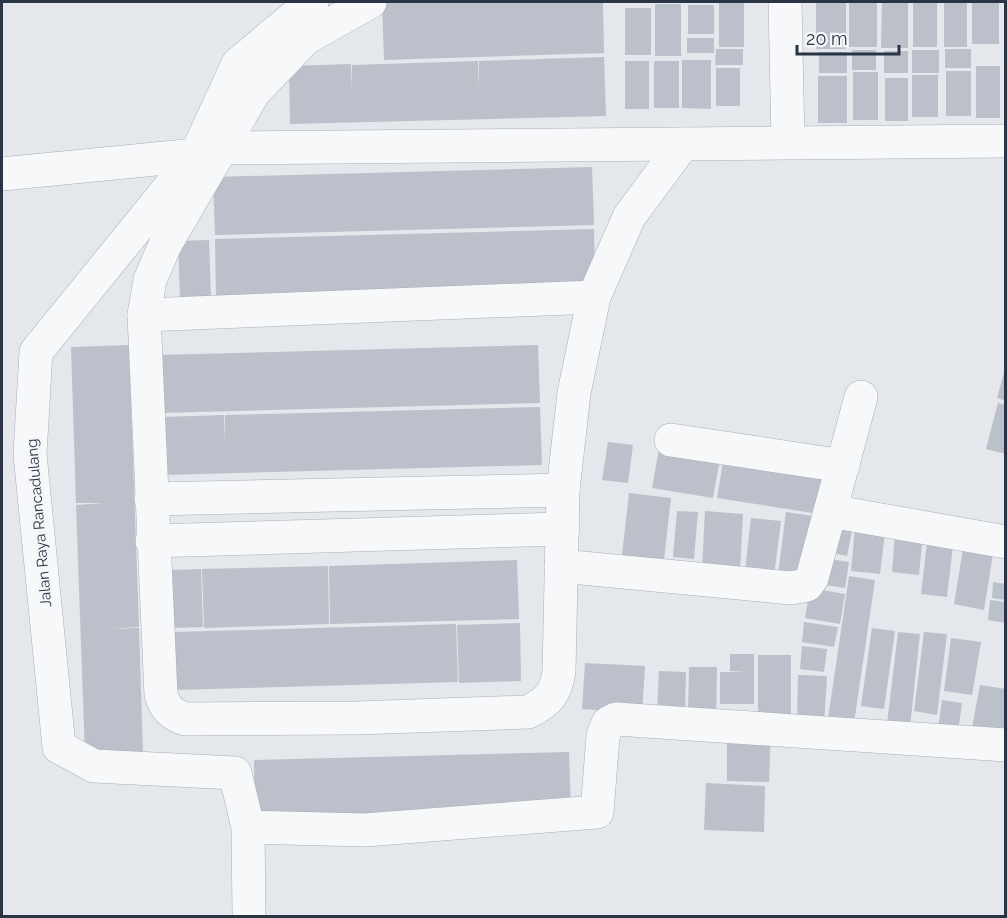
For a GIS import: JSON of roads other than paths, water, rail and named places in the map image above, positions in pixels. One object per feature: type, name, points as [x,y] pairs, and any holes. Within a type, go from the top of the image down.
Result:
[{"type":"street","name":"Jalan Raya Rancadulang","points":[[249,916],[248,827],[235,773],[94,766],[59,747],[30,454],[36,352],[209,152],[238,64],[312,2]]},
{"type":"street","points":[[370,2],[306,38],[254,92],[209,152],[150,280],[144,315],[152,541],[161,695],[166,708],[185,719],[356,718],[528,712],[547,702],[556,688],[563,490],[574,393],[594,297],[629,217],[683,144]]},
{"type":"street","points":[[785,2],[788,141]]},
{"type":"street","points":[[2,174],[209,152],[788,141],[1005,141]]},
{"type":"street","points":[[144,315],[594,297]]},
{"type":"street","points":[[561,566],[799,588],[807,585],[812,578],[861,397]]},
{"type":"street","points":[[670,440],[843,466]]},
{"type":"street","points":[[151,499],[563,490]]},
{"type":"street","points":[[831,511],[1005,543]]},
{"type":"street","points":[[152,541],[563,529]]},
{"type":"street","points":[[248,827],[365,830],[597,812],[603,736],[608,723],[616,719],[1005,745]]}]
